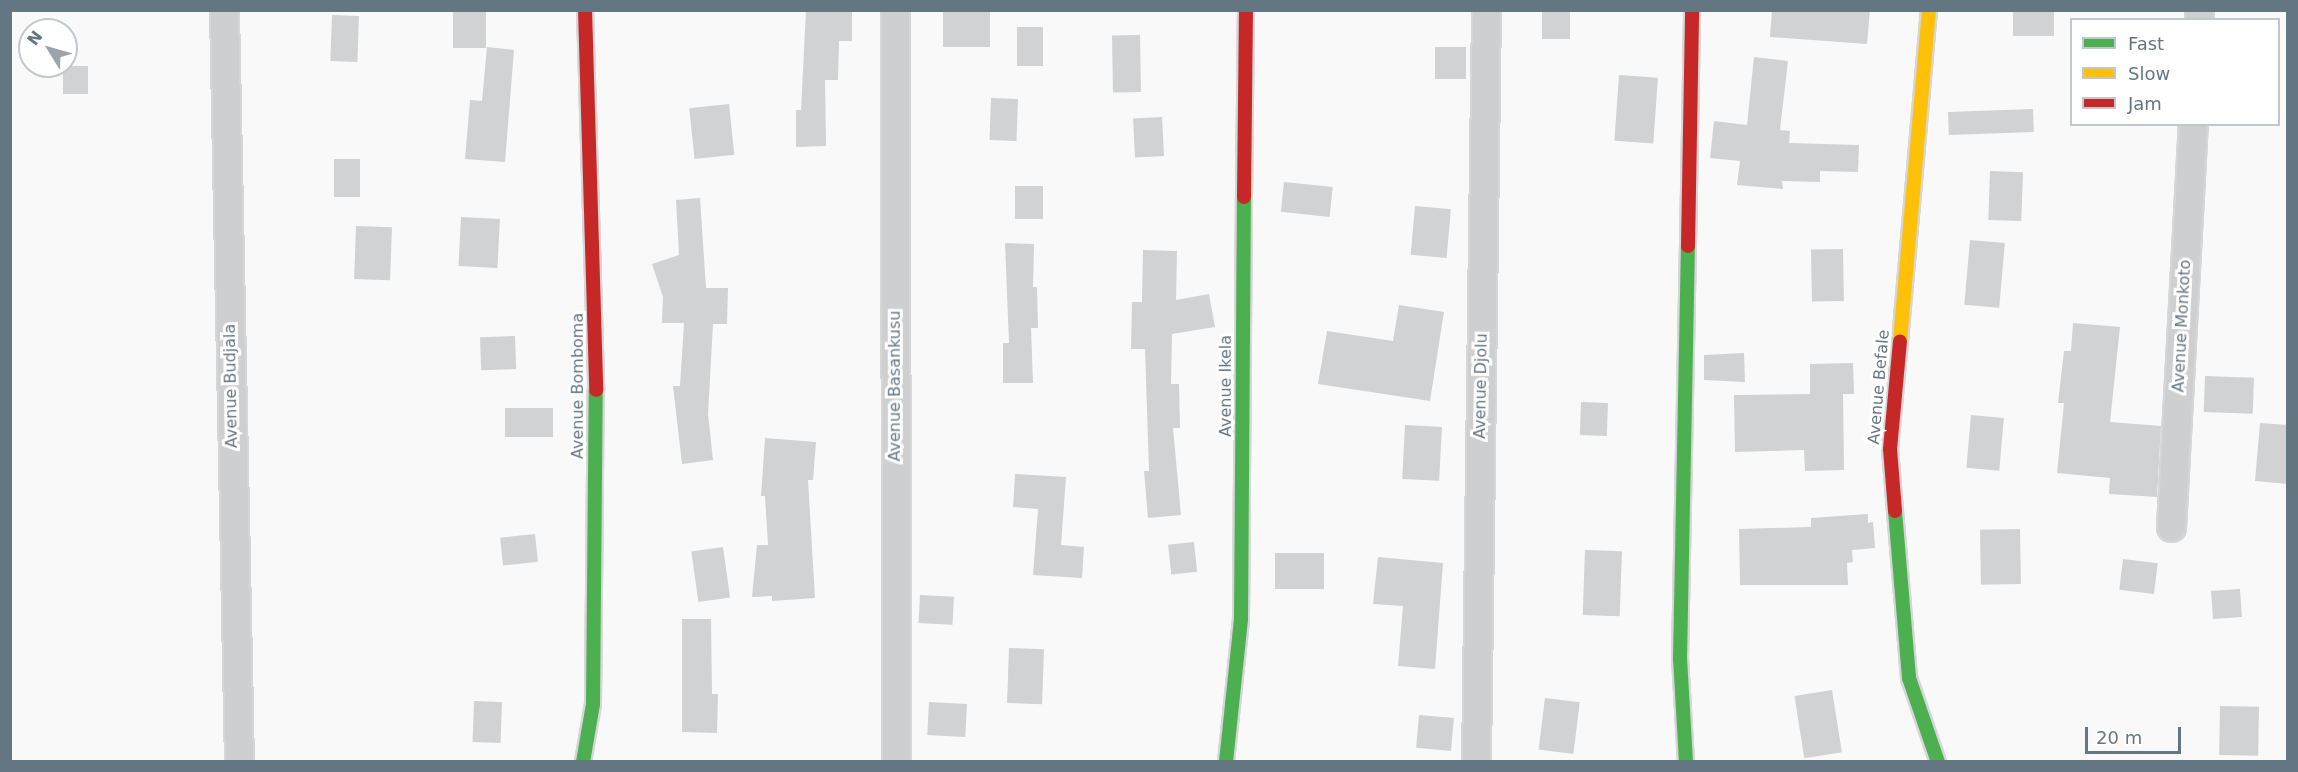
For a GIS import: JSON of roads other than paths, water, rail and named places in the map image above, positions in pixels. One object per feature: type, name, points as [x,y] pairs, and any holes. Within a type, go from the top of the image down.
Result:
[{"type":"street","name":"Avenue Budjala","points":[[224,10],[239,762]]},
{"type":"street","name":"Avenue Bomboma","points":[[583,762],[593,704],[596,348],[585,10]]},
{"type":"street","name":"Avenue Basankusu","points":[[895,10],[896,762]]},
{"type":"street","name":"Avenue Ikela","points":[[1226,762],[1241,619],[1246,10]]},
{"type":"street","name":"Avenue Djolu","points":[[1476,762],[1486,10]]},
{"type":"street","points":[[1686,762],[1680,659],[1692,10]]},
{"type":"street","name":"Avenue Befale","points":[[1929,10],[1890,449],[1909,678],[1938,762]]},
{"type":"street","name":"Avenue Monkoto","points":[[2170,527],[2193,126]]}]
